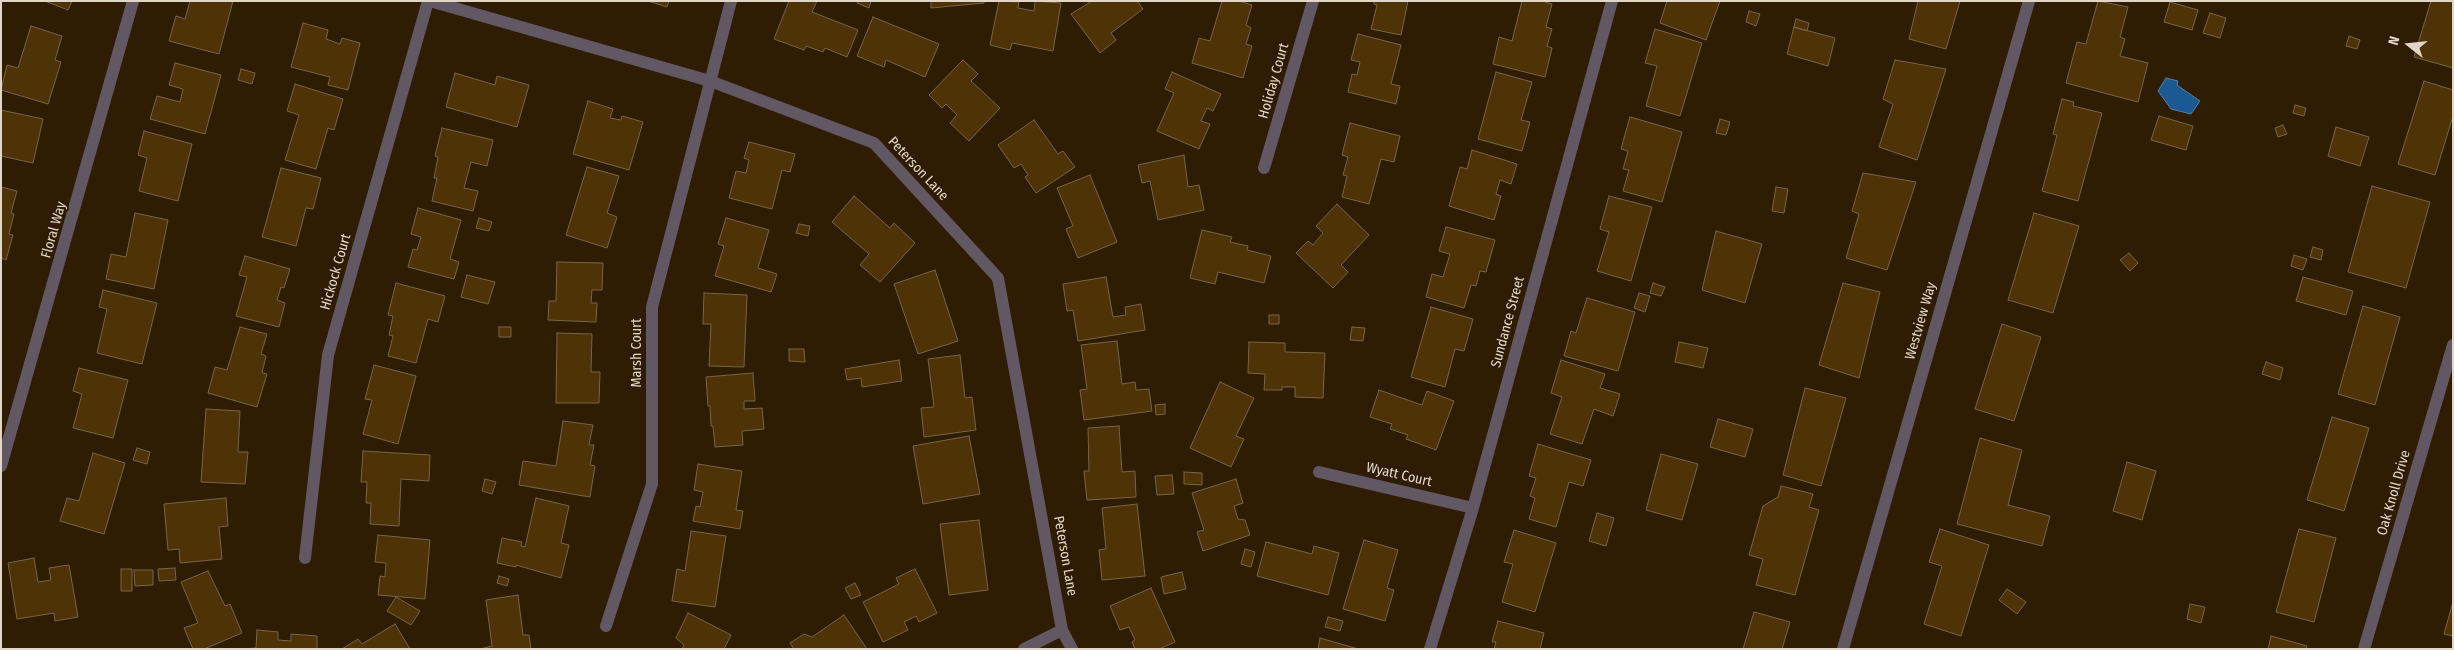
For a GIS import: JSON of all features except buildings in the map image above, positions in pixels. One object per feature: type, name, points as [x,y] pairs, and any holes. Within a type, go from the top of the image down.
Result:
[{"type":"street","name":"Floral Way","points":[[1,466],[133,1]]},
{"type":"street","name":"Peterson Lane","points":[[429,1],[710,81],[874,143],[998,278],[1062,630],[1072,649]]},
{"type":"street","name":"Hickock Court","points":[[304,558],[328,355],[429,1]]},
{"type":"street","name":"Marsh Court","points":[[606,626],[652,484],[652,307],[730,1]]},
{"type":"street","name":"Holiday Court","points":[[1264,168],[1312,1]]},
{"type":"street","name":"Sundance Street","points":[[1430,649],[1473,508],[1612,1]]},
{"type":"street","name":"Westview Way","points":[[1843,649],[2029,1]]},
{"type":"street","name":"Oak Knoll Drive","points":[[2364,649],[2453,345]]},
{"type":"street","name":"Wyatt Court","points":[[1319,472],[1473,508]]},
{"type":"street","points":[[1024,649],[1062,630]]},
{"type":"water","points":[[2166,78],[2178,81],[2177,85],[2200,101],[2191,114],[2171,109],[2158,91]]}]
